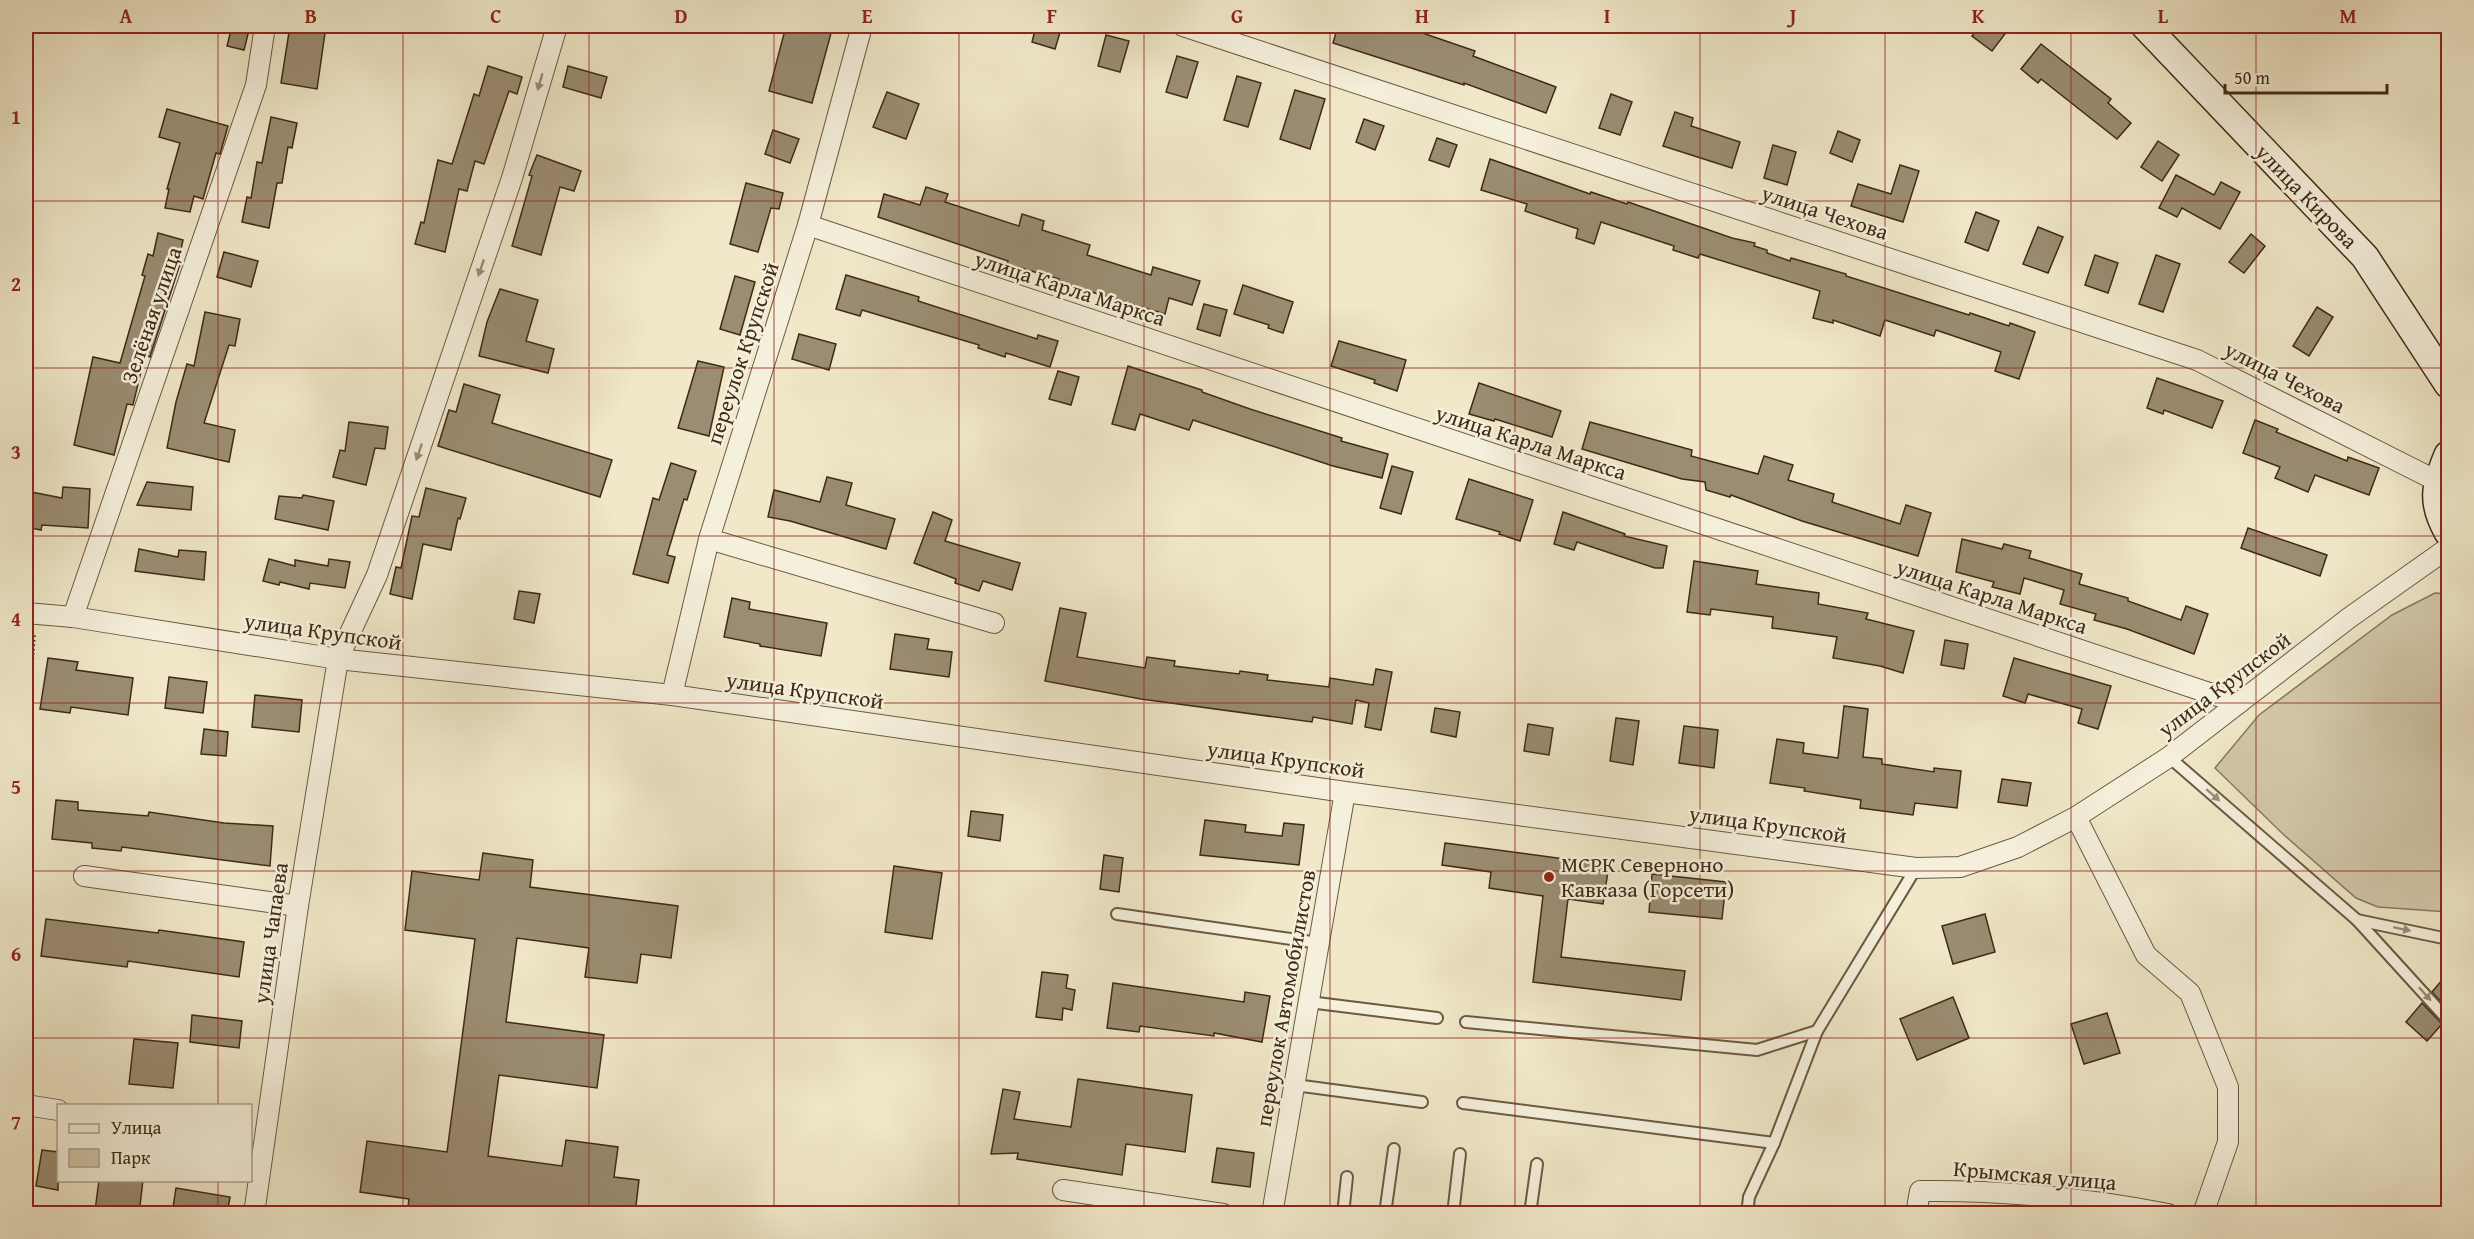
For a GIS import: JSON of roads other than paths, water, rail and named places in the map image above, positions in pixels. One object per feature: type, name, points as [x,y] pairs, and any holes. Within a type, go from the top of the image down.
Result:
[{"type":"main road","name":"улица Кирова","points":[[2145,26],[2365,257],[2448,384]]},
{"type":"main road","points":[[2448,455],[2437,481],[2439,515],[2448,532]]},
{"type":"street","name":"Зелёная улица","points":[[73,617],[256,85],[265,26]]},
{"type":"street","name":"улица Чапаева","points":[[254,1214],[298,906],[338,659],[377,575],[512,178],[557,26]]},
{"type":"street","name":"переулок Крупской","points":[[672,695],[709,539],[808,225],[862,26]]},
{"type":"street","name":"улица Чехова","points":[[1183,26],[2197,360],[2437,481]]},
{"type":"street","name":"улица Карла Маркса","points":[[808,225],[2239,704]]},
{"type":"street","points":[[709,539],[994,624]]},
{"type":"street","name":"улица Крупской","points":[[31,613],[73,617],[338,659],[672,695],[1345,792],[1917,868],[1960,867],[2018,847],[2076,817],[2169,757],[2349,618],[2448,549]]},
{"type":"street","name":"переулок Автомобилистов","points":[[1272,1214],[1345,792]]},
{"type":"street","points":[[2076,817],[2146,955],[2190,993],[2228,1087],[2228,1142],[2202,1214]]},
{"type":"street","points":[[84,876],[298,906]]},
{"type":"street","points":[[26,1105],[57,1110]]},
{"type":"street","points":[[1063,1190],[1223,1214]]},
{"type":"street","name":"Крымская улица","points":[[1916,1214],[1920,1191],[1982,1190],[2136,1208],[2168,1214]]},
{"type":"lane","points":[[2169,757],[2357,920],[2448,1020]]},
{"type":"lane","points":[[1747,1214],[1749,1197],[1774,1143],[1817,1031],[1917,868]]},
{"type":"lane","points":[[1117,914],[1319,943]]},
{"type":"lane","points":[[2357,920],[2448,939]]},
{"type":"lane","points":[[1309,1002],[1437,1018]]},
{"type":"lane","points":[[1466,1022],[1757,1050],[1817,1031]]},
{"type":"lane","points":[[1295,1085],[1422,1102]]},
{"type":"lane","points":[[1463,1103],[1774,1143]]},
{"type":"lane","points":[[1385,1214],[1394,1149]]},
{"type":"lane","points":[[1453,1214],[1460,1154]]},
{"type":"lane","points":[[1530,1214],[1537,1164]]},
{"type":"lane","points":[[1343,1214],[1347,1177]]},
{"type":"place","name":"МСРК Северноно Кавказа (Горсети)","points":[[1549,877]]}]
